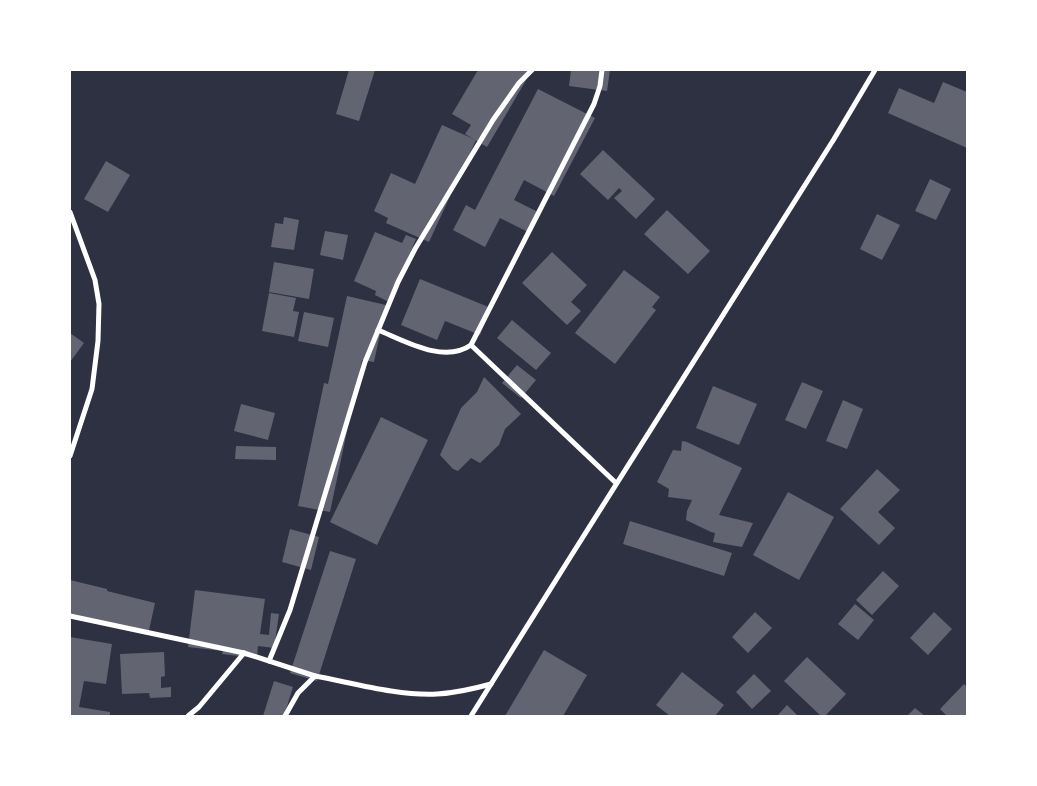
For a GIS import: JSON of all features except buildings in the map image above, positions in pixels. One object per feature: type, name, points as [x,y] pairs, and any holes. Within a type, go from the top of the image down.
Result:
[{"type":"street","points":[[269,661],[290,610],[366,362],[398,282],[415,249],[493,120],[519,83],[532,70]]},
{"type":"street","points":[[378,330],[419,347],[443,352],[463,350],[471,345],[594,104],[600,86],[602,70]]},
{"type":"street","points":[[471,716],[834,139],[875,70]]},
{"type":"street","points":[[70,212],[95,280],[99,304],[98,341],[92,389],[71,452]]},
{"type":"street","points":[[471,345],[616,483]]},
{"type":"street","points":[[70,616],[244,653],[315,676],[404,692],[437,694],[464,691],[491,684]]},
{"type":"street","points":[[188,716],[200,707],[244,653]]},
{"type":"street","points":[[285,716],[298,693],[315,676]]}]
